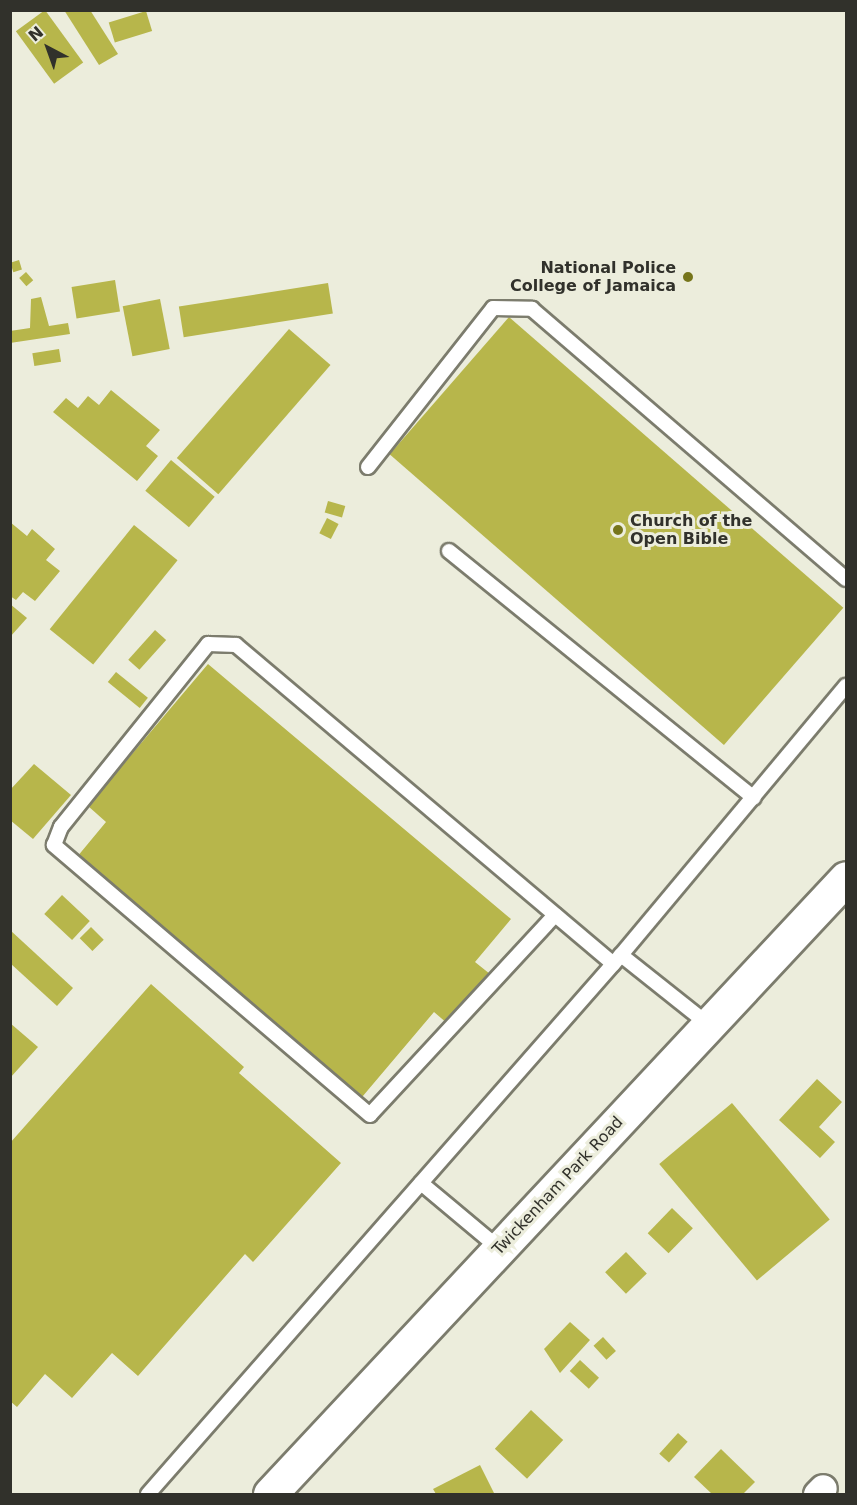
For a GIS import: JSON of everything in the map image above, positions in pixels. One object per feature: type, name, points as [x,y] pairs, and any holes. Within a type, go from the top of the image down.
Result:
[{"type":"main road","name":"Twickenham Park Road","points":[[270,1494],[846,878]]},
{"type":"lane","points":[[368,467],[493,308],[532,309],[846,579]]},
{"type":"lane","points":[[449,551],[753,798]]},
{"type":"lane","points":[[555,915],[370,1115],[54,845],[61,827],[208,644],[221,642],[236,645],[555,915],[709,1025]]},
{"type":"lane","points":[[147,1494],[617,959],[846,686]]},
{"type":"lane","points":[[421,1183],[500,1248]]},
{"type":"building","points":[[45,10],[83,63],[54,84],[16,31]]},
{"type":"building","points":[[64,10],[90,10],[118,54],[99,65]]},
{"type":"building","points":[[146,11],[152,31],[115,42],[109,22]]},
{"type":"building","points":[[19,260],[22,270],[13,272],[10,263]]},
{"type":"building","points":[[26,272],[33,280],[26,286],[19,278]]},
{"type":"building","points":[[115,280],[120,312],[77,318],[72,287]]},
{"type":"building","points":[[328,283],[333,314],[184,337],[179,307]]},
{"type":"building","points":[[41,297],[49,326],[68,323],[70,334],[10,343],[10,331],[30,328],[31,299]]},
{"type":"building","points":[[160,299],[170,349],[132,356],[123,306]]},
{"type":"building","name":"Church of the Open Bible","points":[[509,317],[843,608],[724,745],[390,454]]},
{"type":"building","points":[[289,329],[331,365],[218,494],[177,458]]},
{"type":"building","points":[[59,349],[61,362],[34,366],[32,353]]},
{"type":"building","points":[[111,390],[160,430],[146,446],[158,456],[137,481],[53,412],[66,398],[78,408],[88,396],[99,405]]},
{"type":"building","points":[[171,460],[215,497],[189,527],[145,491]]},
{"type":"building","points":[[328,501],[345,506],[342,517],[325,513]]},
{"type":"building","points":[[327,518],[339,524],[331,539],[319,533]]},
{"type":"building","points":[[10,522],[27,536],[32,529],[55,549],[46,560],[60,571],[35,601],[23,592],[16,600],[10,596]]},
{"type":"building","points":[[134,525],[178,560],[93,664],[50,629]]},
{"type":"building","points":[[10,604],[27,618],[10,637]]},
{"type":"building","points":[[155,630],[166,640],[139,670],[128,660]]},
{"type":"building","points":[[208,664],[511,919],[475,962],[490,974],[448,1024],[434,1012],[357,1103],[72,863],[106,822],[88,806]]},
{"type":"building","points":[[116,672],[148,698],[140,708],[108,682]]},
{"type":"building","points":[[34,764],[71,795],[33,839],[10,820],[10,790]]},
{"type":"building","points":[[62,895],[90,921],[72,940],[44,914]]},
{"type":"building","points":[[91,927],[104,940],[92,951],[80,938]]},
{"type":"building","points":[[10,930],[73,988],[57,1006],[10,963]]},
{"type":"building","points":[[151,984],[244,1067],[239,1073],[341,1163],[253,1262],[245,1254],[138,1376],[112,1353],[72,1398],[45,1374],[17,1407],[10,1401],[10,1143]]},
{"type":"building","points":[[10,1023],[38,1047],[10,1078]]},
{"type":"building","points":[[817,1079],[842,1102],[819,1127],[835,1142],[820,1158],[779,1120]]},
{"type":"building","points":[[732,1103],[830,1219],[757,1281],[659,1164]]},
{"type":"building","points":[[672,1208],[693,1228],[669,1253],[648,1233]]},
{"type":"building","points":[[626,1252],[647,1274],[626,1294],[605,1272]]},
{"type":"building","points":[[570,1322],[590,1340],[560,1373],[544,1349]]},
{"type":"building","points":[[603,1337],[616,1351],[606,1360],[593,1346]]},
{"type":"building","points":[[580,1360],[599,1378],[589,1389],[570,1371]]},
{"type":"building","points":[[531,1410],[563,1440],[527,1479],[495,1449]]},
{"type":"building","points":[[678,1433],[688,1442],[669,1463],[659,1454]]},
{"type":"building","points":[[721,1449],[755,1482],[743,1494],[712,1494],[694,1477]]},
{"type":"building","points":[[480,1465],[494,1493],[436,1494],[433,1489]]},
{"type":"place","name":"National Police College of Jamaica","points":[[688,277]]},
{"type":"place","name":"Church of the Open Bible","points":[[618,530]]}]
